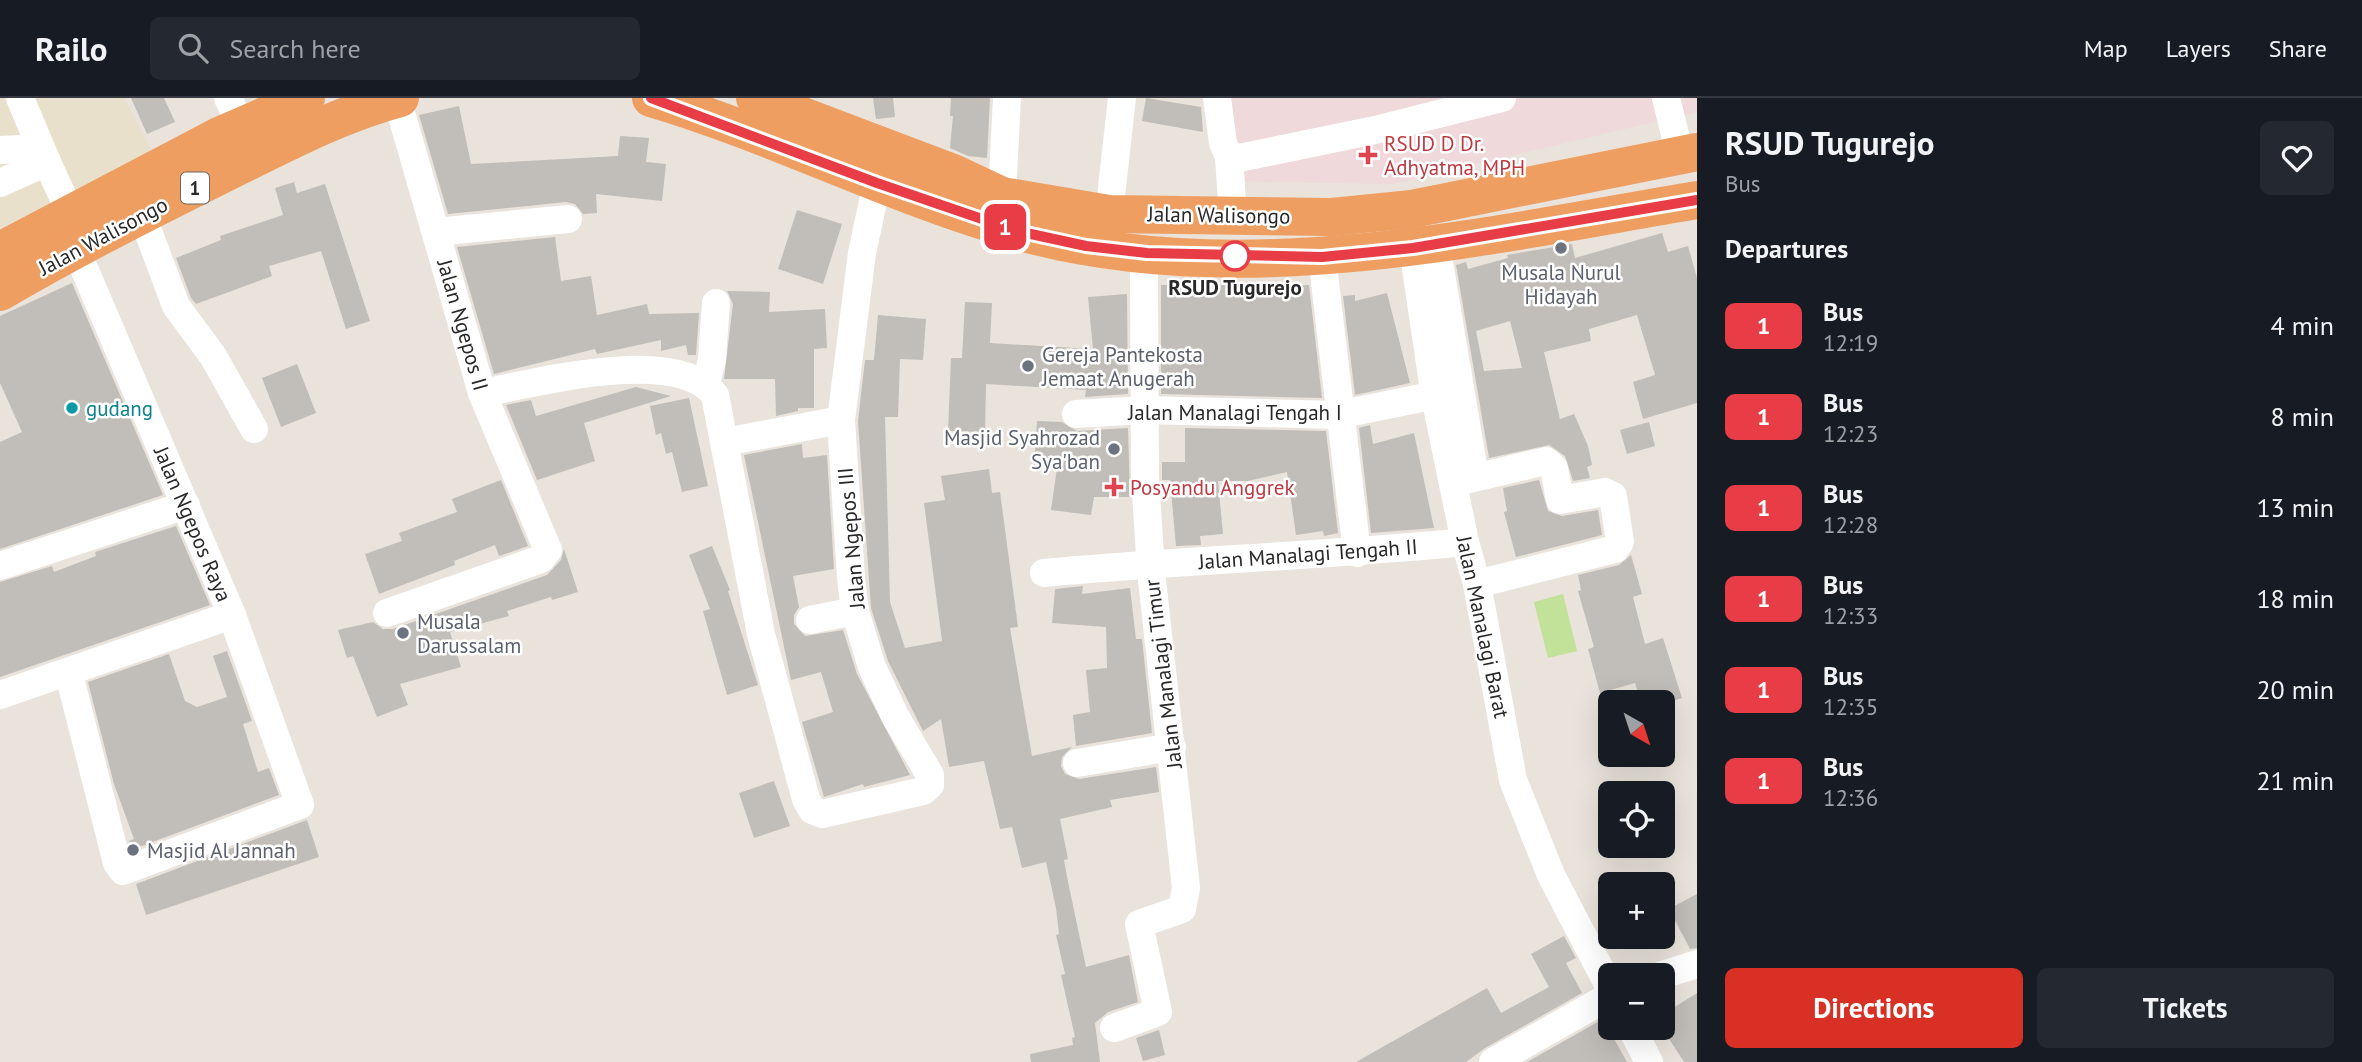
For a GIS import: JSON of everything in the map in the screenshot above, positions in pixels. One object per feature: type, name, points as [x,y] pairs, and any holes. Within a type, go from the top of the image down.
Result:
[{"type":"highway","name":"Jalan Walisongo","points":[[0,292],[73,231],[248,124],[306,98]]},
{"type":"highway","name":"Jalan Walisongo","points":[[0,251],[142,215],[248,124],[399,98]]},
{"type":"highway","name":"Jalan Walisongo","points":[[651,98],[877,183],[1017,231],[1086,246],[1147,253],[1322,257],[1425,246],[1697,200]]},
{"type":"highway","name":"Jalan Walisongo","points":[[755,98],[953,173],[1002,196],[1109,214],[1332,217],[1412,209],[1689,154]]},
{"type":"street","name":"Jalan Ngepos Raya","points":[[20,98],[232,615],[300,805],[123,871],[117,863],[69,674]]},
{"type":"street","name":"Jalan Ngepos II","points":[[387,613],[541,559],[547,554],[548,545],[482,393],[399,98]]},
{"type":"street","points":[[1002,196],[1007,98]]},
{"type":"street","points":[[1109,214],[1122,98]]},
{"type":"street","points":[[1217,98],[1223,144],[1229,157],[1233,216]]},
{"type":"street","points":[[1229,157],[1239,159],[1375,130],[1502,98]]},
{"type":"street","points":[[1666,98],[1689,154]]},
{"type":"street","points":[[0,149],[44,155]]},
{"type":"street","points":[[0,183],[44,155]]},
{"type":"street","name":"Jalan Ngepos III","points":[[725,442],[761,634],[806,799],[812,810],[822,814],[923,791],[931,781],[883,691],[855,611],[850,578],[841,421],[862,253],[877,183]]},
{"type":"street","points":[[142,215],[176,306],[213,356],[254,429]]},
{"type":"street","points":[[436,232],[568,219]]},
{"type":"street","name":"Jalan Manalagi Barat","points":[[1425,246],[1447,394],[1464,480],[1465,542],[1477,584],[1513,780],[1551,875],[1598,965]]},
{"type":"street","name":"Jalan Manalagi Timur","points":[[1114,1028],[1158,1012],[1139,924],[1185,906],[1186,888],[1151,563],[1144,410],[1144,276],[1147,253]]},
{"type":"street","points":[[1322,257],[1338,415],[1357,553]]},
{"type":"street","points":[[706,384],[712,359],[716,303]]},
{"type":"street","points":[[482,393],[622,368],[693,377],[706,384],[715,395],[725,442],[841,421]]},
{"type":"street","name":"Jalan Manalagi Tengah I","points":[[1076,414],[1144,410],[1338,415],[1447,394]]},
{"type":"street","points":[[1464,480],[1538,462],[1551,463],[1560,500],[1610,492],[1620,542],[1615,549],[1477,584]]},
{"type":"street","points":[[0,566],[186,505]]},
{"type":"street","name":"Jalan Manalagi Tengah II","points":[[1044,573],[1151,563],[1357,553],[1465,542]]},
{"type":"street","points":[[810,620],[855,611]]},
{"type":"street","points":[[0,695],[69,674],[232,615]]},
{"type":"street","points":[[1077,763],[1172,747]]},
{"type":"street","points":[[1675,971],[1697,964]]},
{"type":"street","points":[[1494,1062],[1598,1003]]},
{"type":"street","points":[[1638,1040],[1649,1062]]},
{"type":"shaded area","points":[[0,98],[125,98],[152,153],[0,228]]},
{"type":"shaded area","name":"RSUD D Dr. Adhyatma, MPH","points":[[1210,98],[1697,98],[1697,112],[1392,184],[1218,181]]},
{"type":"green space","points":[[1563,594],[1577,651],[1548,658],[1534,602]]},
{"type":"building","points":[[131,98],[164,98],[175,122],[147,134]]},
{"type":"building","points":[[873,98],[893,98],[895,117],[876,119]]},
{"type":"building","points":[[951,98],[990,98],[987,158],[968,156],[950,148],[953,116],[950,116]]},
{"type":"building","points":[[1146,98],[1201,107],[1203,132],[1142,121]]},
{"type":"building","points":[[459,106],[471,164],[618,156],[620,136],[649,138],[646,162],[666,164],[662,201],[596,194],[597,213],[583,214],[575,204],[566,202],[448,214],[419,115]]},
{"type":"building","points":[[294,182],[297,193],[325,184],[370,321],[346,329],[321,251],[269,266],[272,276],[196,304],[191,298],[176,258],[221,240],[220,236],[283,215],[275,188]]},
{"type":"building","points":[[797,210],[842,224],[823,284],[778,269]]},
{"type":"building","points":[[1662,233],[1668,252],[1688,246],[1697,278],[1697,403],[1643,419],[1633,382],[1655,375],[1637,315],[1589,329],[1591,341],[1544,352],[1560,419],[1574,414],[1588,446],[1592,465],[1587,467],[1590,478],[1573,481],[1565,456],[1549,445],[1489,458],[1456,265],[1466,262],[1468,269],[1508,258],[1507,255],[1572,244],[1575,258]],"holes":[[[1510,321],[1522,368],[1484,371],[1476,331]]]},
{"type":"building","points":[[555,237],[561,281],[591,276],[597,315],[647,304],[649,314],[699,313],[696,355],[688,355],[686,345],[661,351],[661,340],[597,354],[595,349],[494,374],[457,247]]},
{"type":"building","name":"gudang","points":[[72,283],[163,495],[0,549],[0,442],[22,432],[0,383],[0,316]]},
{"type":"building","points":[[1161,285],[1248,285],[1248,288],[1309,285],[1322,398],[1161,394]]},
{"type":"building","points":[[727,291],[770,292],[769,312],[825,309],[827,348],[814,349],[814,408],[798,408],[798,411],[776,416],[775,379],[724,379],[733,304]]},
{"type":"building","points":[[1387,293],[1410,383],[1355,395],[1343,296],[1355,295],[1355,301]]},
{"type":"building","points":[[1127,294],[1128,394],[1085,397],[1086,390],[986,384],[985,432],[948,431],[951,358],[962,358],[965,302],[992,303],[990,343],[1093,349],[1088,297]]},
{"type":"building","points":[[878,315],[926,319],[923,360],[900,359],[898,417],[885,417],[890,602],[905,648],[942,641],[924,503],[945,500],[941,476],[989,469],[992,493],[1000,492],[1018,627],[1010,628],[1032,756],[1072,747],[1062,757],[1061,766],[1065,774],[1079,779],[1156,767],[1159,792],[1110,800],[1112,807],[1060,819],[1068,859],[1064,860],[1086,967],[1129,955],[1138,1002],[1108,1012],[1095,1023],[1100,1062],[1031,1062],[1030,1054],[1073,1045],[1072,1038],[1075,1037],[1061,975],[1065,974],[1056,935],[1059,934],[1056,908],[1046,862],[1022,868],[1012,827],[1000,829],[984,761],[949,767],[941,719],[923,731],[888,661],[871,608],[858,421],[865,360],[874,360]]},
{"type":"building","points":[[297,364],[316,413],[281,427],[262,378]]},
{"type":"building","points":[[636,387],[671,396],[584,423],[595,461],[537,480],[506,405],[531,400],[536,416]]},
{"type":"building","points":[[689,398],[708,486],[682,492],[672,452],[666,454],[661,433],[656,435],[650,406]]},
{"type":"building","points":[[1037,421],[1062,422],[1077,431],[1128,428],[1130,497],[1094,497],[1091,515],[1051,510],[1057,468],[1034,467]]},
{"type":"building","points":[[1649,422],[1655,446],[1627,454],[1620,430]]},
{"type":"building","points":[[1370,425],[1373,444],[1414,433],[1434,528],[1371,533],[1359,428]]},
{"type":"building","points":[[1185,428],[1326,431],[1338,533],[1324,536],[1323,531],[1296,535],[1287,472],[1248,481],[1218,481],[1223,534],[1200,536],[1201,545],[1176,546],[1170,480],[1162,480],[1162,462],[1185,462]]},
{"type":"building","points":[[802,444],[803,458],[827,455],[834,569],[793,576],[799,607],[794,615],[794,624],[805,636],[843,630],[857,674],[910,775],[864,787],[863,784],[824,797],[802,722],[833,712],[821,672],[791,680],[744,455]]},
{"type":"building","points":[[501,480],[528,546],[499,556],[495,545],[454,561],[455,565],[379,594],[365,554],[402,541],[399,533],[457,512],[452,499]]},
{"type":"building","points":[[1539,480],[1548,511],[1562,516],[1598,510],[1602,535],[1516,557],[1504,512],[1507,511],[1503,488]]},
{"type":"building","points":[[176,526],[210,605],[0,677],[0,582],[52,566],[54,572],[96,556],[95,552]]},
{"type":"building","points":[[712,546],[730,590],[728,591],[758,685],[727,695],[703,611],[710,609],[689,555]]},
{"type":"building","points":[[564,549],[578,592],[552,600],[551,597],[507,611],[509,616],[450,632],[461,667],[400,684],[408,705],[377,717],[353,656],[347,658],[338,630],[373,622],[383,629],[393,629],[547,575],[561,560]]},
{"type":"building","points":[[1631,555],[1642,594],[1633,597],[1645,644],[1663,638],[1682,698],[1675,700],[1675,690],[1637,690],[1635,683],[1610,690],[1599,690],[1588,649],[1594,647],[1578,591],[1581,590],[1578,575],[1619,565]]},
{"type":"building","points":[[1083,586],[1082,594],[1130,588],[1136,639],[1142,639],[1152,733],[1076,746],[1073,715],[1090,712],[1086,670],[1107,668],[1106,627],[1052,623],[1055,589]]},
{"type":"building","points":[[227,651],[252,721],[243,724],[258,772],[269,768],[279,795],[131,850],[129,841],[134,839],[114,784],[88,682],[169,654],[185,701],[197,707],[227,697],[213,656]]},
{"type":"building","points":[[774,781],[790,826],[754,838],[739,793]]},
{"type":"building","points":[[307,820],[319,857],[146,915],[136,884]]},
{"type":"building","points":[[1697,894],[1697,948],[1690,949],[1675,920],[1675,906]]},
{"type":"building","points":[[1564,936],[1576,958],[1566,963],[1582,993],[1485,1048],[1466,1062],[1356,1062],[1487,988],[1501,1013],[1549,987],[1531,954]]},
{"type":"building","points":[[1697,993],[1697,1062],[1684,1062],[1670,1040],[1675,1040],[1675,1007]]},
{"type":"building","points":[[1598,1022],[1598,1040],[1615,1040],[1627,1062],[1527,1062]]},
{"type":"building","points":[[1159,1030],[1165,1055],[1143,1061],[1136,1038]]},
{"type":"bus line","name":"1","points":[[651,98],[877,183],[1017,231],[1086,246],[1147,253],[1322,257],[1413,248],[1697,200]]},
{"type":"place","name":"RSUD D Dr. Adhyatma, MPH","points":[[1368,155]]},
{"type":"place","name":"Musala Nurul Hidayah","points":[[1561,248]]},
{"type":"place","name":"RSUD Tugurejo","points":[[1235,256]]},
{"type":"place","name":"Gereja Pantekosta Jemaat Anugerah","points":[[1028,366]]},
{"type":"place","name":"gudang","points":[[72,408]]},
{"type":"place","name":"Masjid Syahrozad Sya'ban","points":[[1114,449]]},
{"type":"place","name":"Posyandu Anggrek","points":[[1114,487]]},
{"type":"place","name":"Musala Darussalam","points":[[403,633]]},
{"type":"place","name":"Masjid Al Jannah","points":[[133,850]]}]
